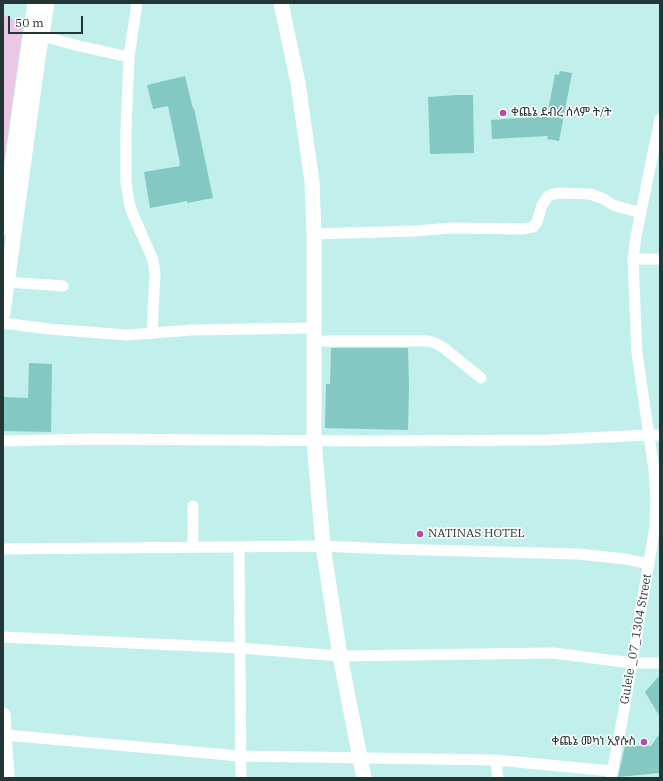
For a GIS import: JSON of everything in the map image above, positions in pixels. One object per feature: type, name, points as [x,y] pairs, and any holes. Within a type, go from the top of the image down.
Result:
[{"type":"main road","points":[[3,228],[35,3]]},
{"type":"main road","points":[[3,313],[47,3]]},
{"type":"main road","points":[[281,3],[298,83],[312,182],[314,234],[314,441],[323,546],[340,656],[364,778]]},
{"type":"main road","points":[[3,715],[7,778]]},
{"type":"street","points":[[136,3],[129,57],[126,130],[126,182],[132,212],[153,260],[155,274],[152,333]]},
{"type":"street","points":[[42,36],[129,57]]},
{"type":"street","name":"Gulele _07_1304 Street","points":[[611,774],[632,663],[655,527],[656,500],[654,470],[637,353],[634,259],[636,236],[660,119]]},
{"type":"street","points":[[314,234],[415,231],[452,228],[524,229],[533,226],[537,222],[542,205],[548,196],[554,194],[590,194],[604,199],[613,205],[641,213]]},
{"type":"street","points":[[634,259],[660,259]]},
{"type":"street","points":[[7,282],[64,286]]},
{"type":"street","points":[[3,323],[49,329],[127,335],[192,330],[428,341],[444,348],[481,378]]},
{"type":"street","points":[[3,441],[156,439],[314,441],[546,440],[648,435],[660,436]]},
{"type":"street","points":[[193,547],[194,506]]},
{"type":"street","points":[[3,548],[323,546],[578,554],[626,559],[649,564]]},
{"type":"street","points":[[239,547],[241,778]]},
{"type":"street","points":[[3,637],[240,648],[340,656],[553,653],[632,663],[660,663]]},
{"type":"street","points":[[5,735],[240,756],[496,760],[611,774]]},
{"type":"street","points":[[496,760],[498,778]]},
{"type":"shaded area","points":[[3,15],[23,24],[3,170]]},
{"type":"building","points":[[560,71],[572,73],[559,141],[547,139],[548,136],[492,139],[491,120],[547,116],[555,74],[559,75]]},
{"type":"building","points":[[185,76],[193,109],[194,108],[213,198],[150,208],[144,172],[180,166],[180,163],[168,106],[153,109],[147,85]]},
{"type":"building","points":[[473,95],[474,153],[430,154],[428,97]]},
{"type":"building","points":[[331,348],[408,348],[408,430],[325,428],[326,384],[330,384]]},
{"type":"building","points":[[29,363],[52,364],[51,432],[3,431],[3,397],[28,398]]},
{"type":"building","points":[[660,675],[660,717],[645,692]]},
{"type":"building","points":[[660,733],[660,773],[618,777],[625,746],[651,746]]},
{"type":"place","name":"ቀጨኔ ደብረ ሰላም ት/ት","points":[[503,113]]},
{"type":"place","name":"NATINAS HOTEL","points":[[420,534]]},
{"type":"place","name":"ቀጨኔ መካነ ኢየሱስ","points":[[644,742]]}]
